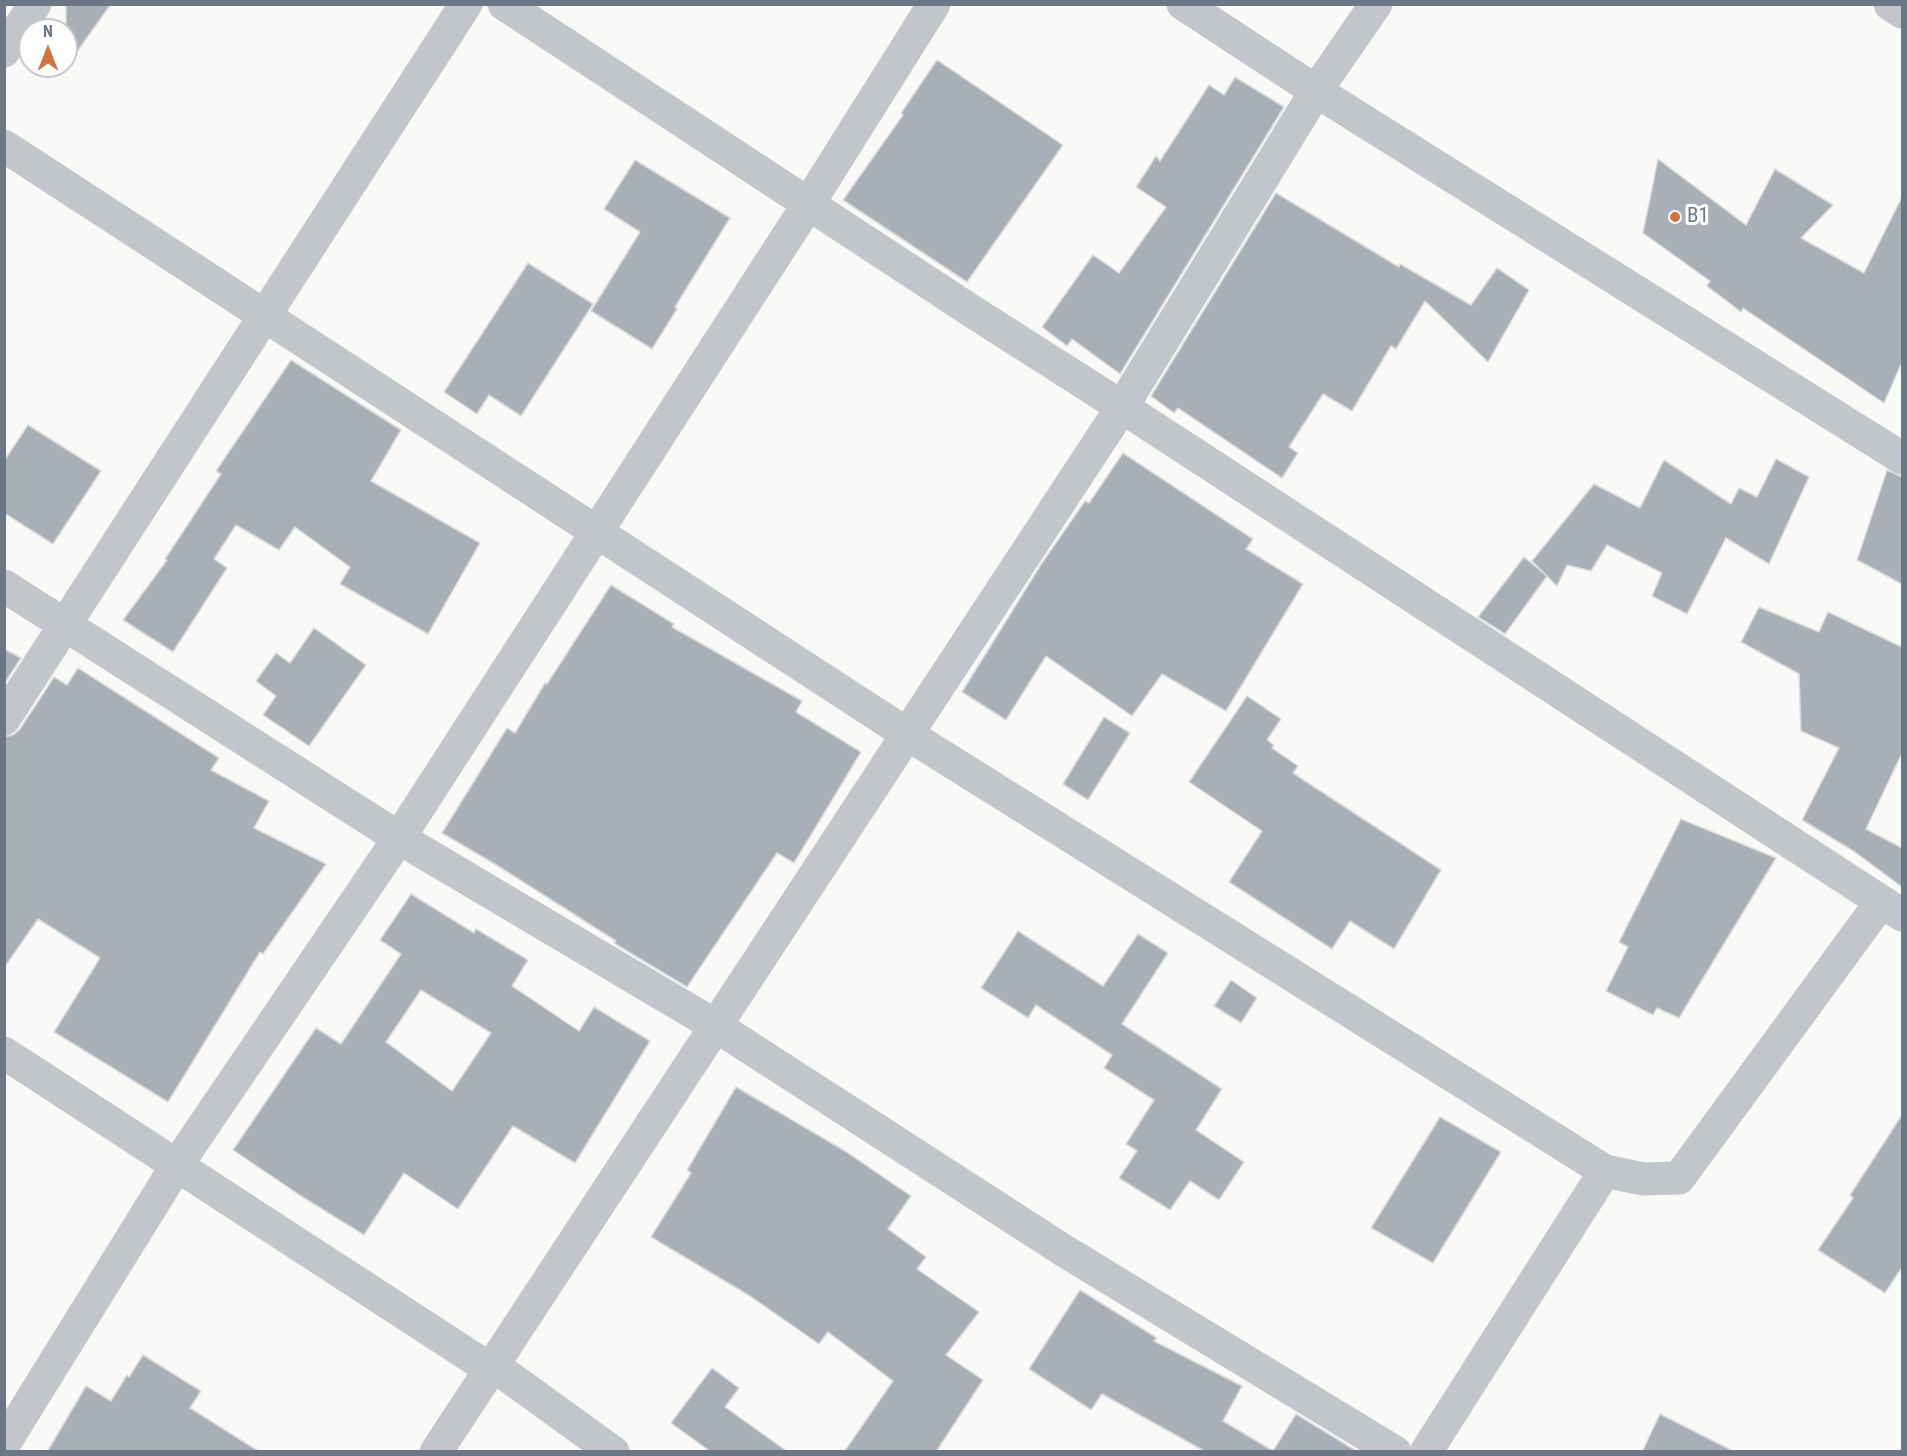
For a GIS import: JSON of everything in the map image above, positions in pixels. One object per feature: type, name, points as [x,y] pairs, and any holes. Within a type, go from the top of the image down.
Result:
[{"type":"street","points":[[4,51],[35,4]]},
{"type":"street","points":[[4,718],[466,4]]},
{"type":"street","points":[[4,146],[907,734],[1605,1171],[1643,1179],[1679,1178],[1892,908],[970,310],[504,4]]},
{"type":"street","points":[[4,1444],[177,1165],[399,838],[809,204],[934,4]]},
{"type":"street","points":[[1183,4],[1316,91],[1902,458]]},
{"type":"street","points":[[436,1452],[1122,407],[1316,91],[1376,4]]},
{"type":"street","points":[[1890,4],[1902,12]]},
{"type":"street","points":[[4,585],[399,838],[716,1026],[1066,1252],[1395,1452]]},
{"type":"street","points":[[4,1053],[492,1367],[613,1452]]},
{"type":"street","points":[[1426,1452],[1605,1171]]},
{"type":"building","points":[[66,4],[111,4],[78,50],[78,18],[66,18]]},
{"type":"building","points":[[937,60],[1063,145],[967,282],[843,200],[903,115],[901,113]]},
{"type":"building","points":[[1235,77],[1284,107],[1120,374],[1072,339],[1067,346],[1042,327],[1093,255],[1119,273],[1166,207],[1136,187],[1156,156],[1160,161],[1209,85],[1224,95]]},
{"type":"building","points":[[1658,159],[1746,225],[1775,169],[1833,205],[1801,238],[1864,273],[1902,197],[1902,362],[1884,403],[1743,308],[1741,312],[1707,286],[1710,281],[1643,233]]},
{"type":"building","points":[[635,160],[730,218],[652,349],[591,311],[640,232],[604,209]]},
{"type":"building","points":[[1276,193],[1399,267],[1400,264],[1471,305],[1497,268],[1529,290],[1488,362],[1425,301],[1396,349],[1391,346],[1352,411],[1323,394],[1289,447],[1298,453],[1282,478],[1178,408],[1174,413],[1151,396]]},
{"type":"building","points":[[528,263],[593,304],[521,416],[489,395],[477,414],[444,392]]},
{"type":"building","points":[[291,360],[401,430],[371,481],[480,543],[428,634],[340,584],[350,567],[295,527],[279,550],[236,525],[214,559],[227,568],[173,652],[123,620],[167,560],[165,559],[221,474],[216,471]]},
{"type":"building","points":[[28,425],[101,471],[53,544],[4,513],[4,461]]},
{"type":"building","points":[[1123,453],[1253,539],[1246,549],[1303,584],[1226,711],[1162,674],[1132,716],[1046,656],[1006,720],[962,692],[1042,563],[1085,501],[1089,503]]},
{"type":"building","points":[[1776,459],[1809,477],[1769,564],[1726,538],[1687,614],[1652,596],[1662,573],[1607,545],[1591,571],[1567,565],[1557,586],[1532,561],[1594,484],[1640,508],[1664,460],[1731,504],[1739,488],[1757,497]]},
{"type":"building","points":[[1887,470],[1902,477],[1902,584],[1857,560]]},
{"type":"building","points":[[1524,557],[1547,576],[1505,634],[1478,617]]},
{"type":"building","points":[[611,585],[674,624],[672,627],[802,701],[796,712],[861,752],[794,863],[777,853],[687,987],[614,943],[616,941],[498,866],[442,833],[507,728],[515,733],[545,683],[547,684]]},
{"type":"building","points":[[1759,607],[1819,632],[1828,612],[1902,647],[1902,753],[1866,829],[1902,848],[1902,887],[1855,852],[1802,820],[1839,748],[1801,731],[1799,674],[1741,642]]},
{"type":"building","points":[[314,628],[366,665],[309,746],[263,715],[276,696],[256,681],[276,653],[290,663]]},
{"type":"building","points":[[4,649],[21,658],[4,684]]},
{"type":"building","points":[[78,668],[219,758],[211,770],[269,801],[254,828],[326,864],[263,954],[260,952],[168,1102],[54,1032],[100,958],[38,919],[4,968],[4,737],[13,735],[20,729],[54,677],[67,685]]},
{"type":"building","points":[[1247,696],[1281,719],[1267,740],[1274,745],[1272,748],[1298,766],[1293,773],[1441,870],[1394,949],[1350,921],[1332,949],[1229,882],[1262,831],[1189,782]]},
{"type":"building","points":[[1104,717],[1130,733],[1088,800],[1063,784]]},
{"type":"building","points":[[1681,819],[1776,858],[1679,1018],[1657,1008],[1653,1015],[1606,991],[1628,947],[1619,942]]},
{"type":"building","points":[[411,894],[474,933],[476,929],[528,960],[512,986],[579,1031],[594,1007],[650,1041],[575,1163],[513,1126],[458,1209],[404,1173],[364,1235],[233,1150],[316,1028],[341,1044],[401,954],[380,940]],"holes":[[[421,990],[491,1033],[452,1091],[386,1042]]]},
{"type":"building","points":[[1018,931],[1103,986],[1138,934],[1168,953],[1122,1024],[1222,1089],[1196,1130],[1244,1162],[1219,1200],[1190,1181],[1170,1210],[1119,1178],[1137,1151],[1126,1144],[1154,1100],[1104,1068],[1112,1055],[1036,1005],[1028,1018],[981,988]]},
{"type":"building","points":[[1231,980],[1257,998],[1241,1023],[1214,1006]]},
{"type":"building","points":[[736,1087],[845,1151],[911,1196],[888,1229],[926,1257],[917,1269],[979,1312],[946,1355],[983,1380],[936,1452],[844,1452],[893,1381],[828,1332],[819,1344],[750,1296],[651,1237],[691,1173],[687,1170]]},
{"type":"building","points":[[1902,1115],[1902,1267],[1885,1293],[1818,1250],[1853,1198],[1850,1195]]},
{"type":"building","points":[[1440,1117],[1501,1152],[1433,1263],[1371,1228]]},
{"type":"building","points":[[1080,1290],[1157,1338],[1154,1341],[1242,1386],[1223,1421],[1273,1451],[1296,1414],[1358,1452],[1206,1452],[1102,1394],[1091,1410],[1029,1369]]},
{"type":"building","points":[[143,1355],[201,1391],[190,1408],[260,1452],[47,1452],[86,1386],[111,1401]]},
{"type":"building","points":[[712,1368],[739,1388],[725,1407],[788,1452],[711,1452],[671,1423]]},
{"type":"building","points":[[1660,1414],[1735,1452],[1642,1452]]},
{"type":"place","name":"B1","points":[[1675,217]]}]
